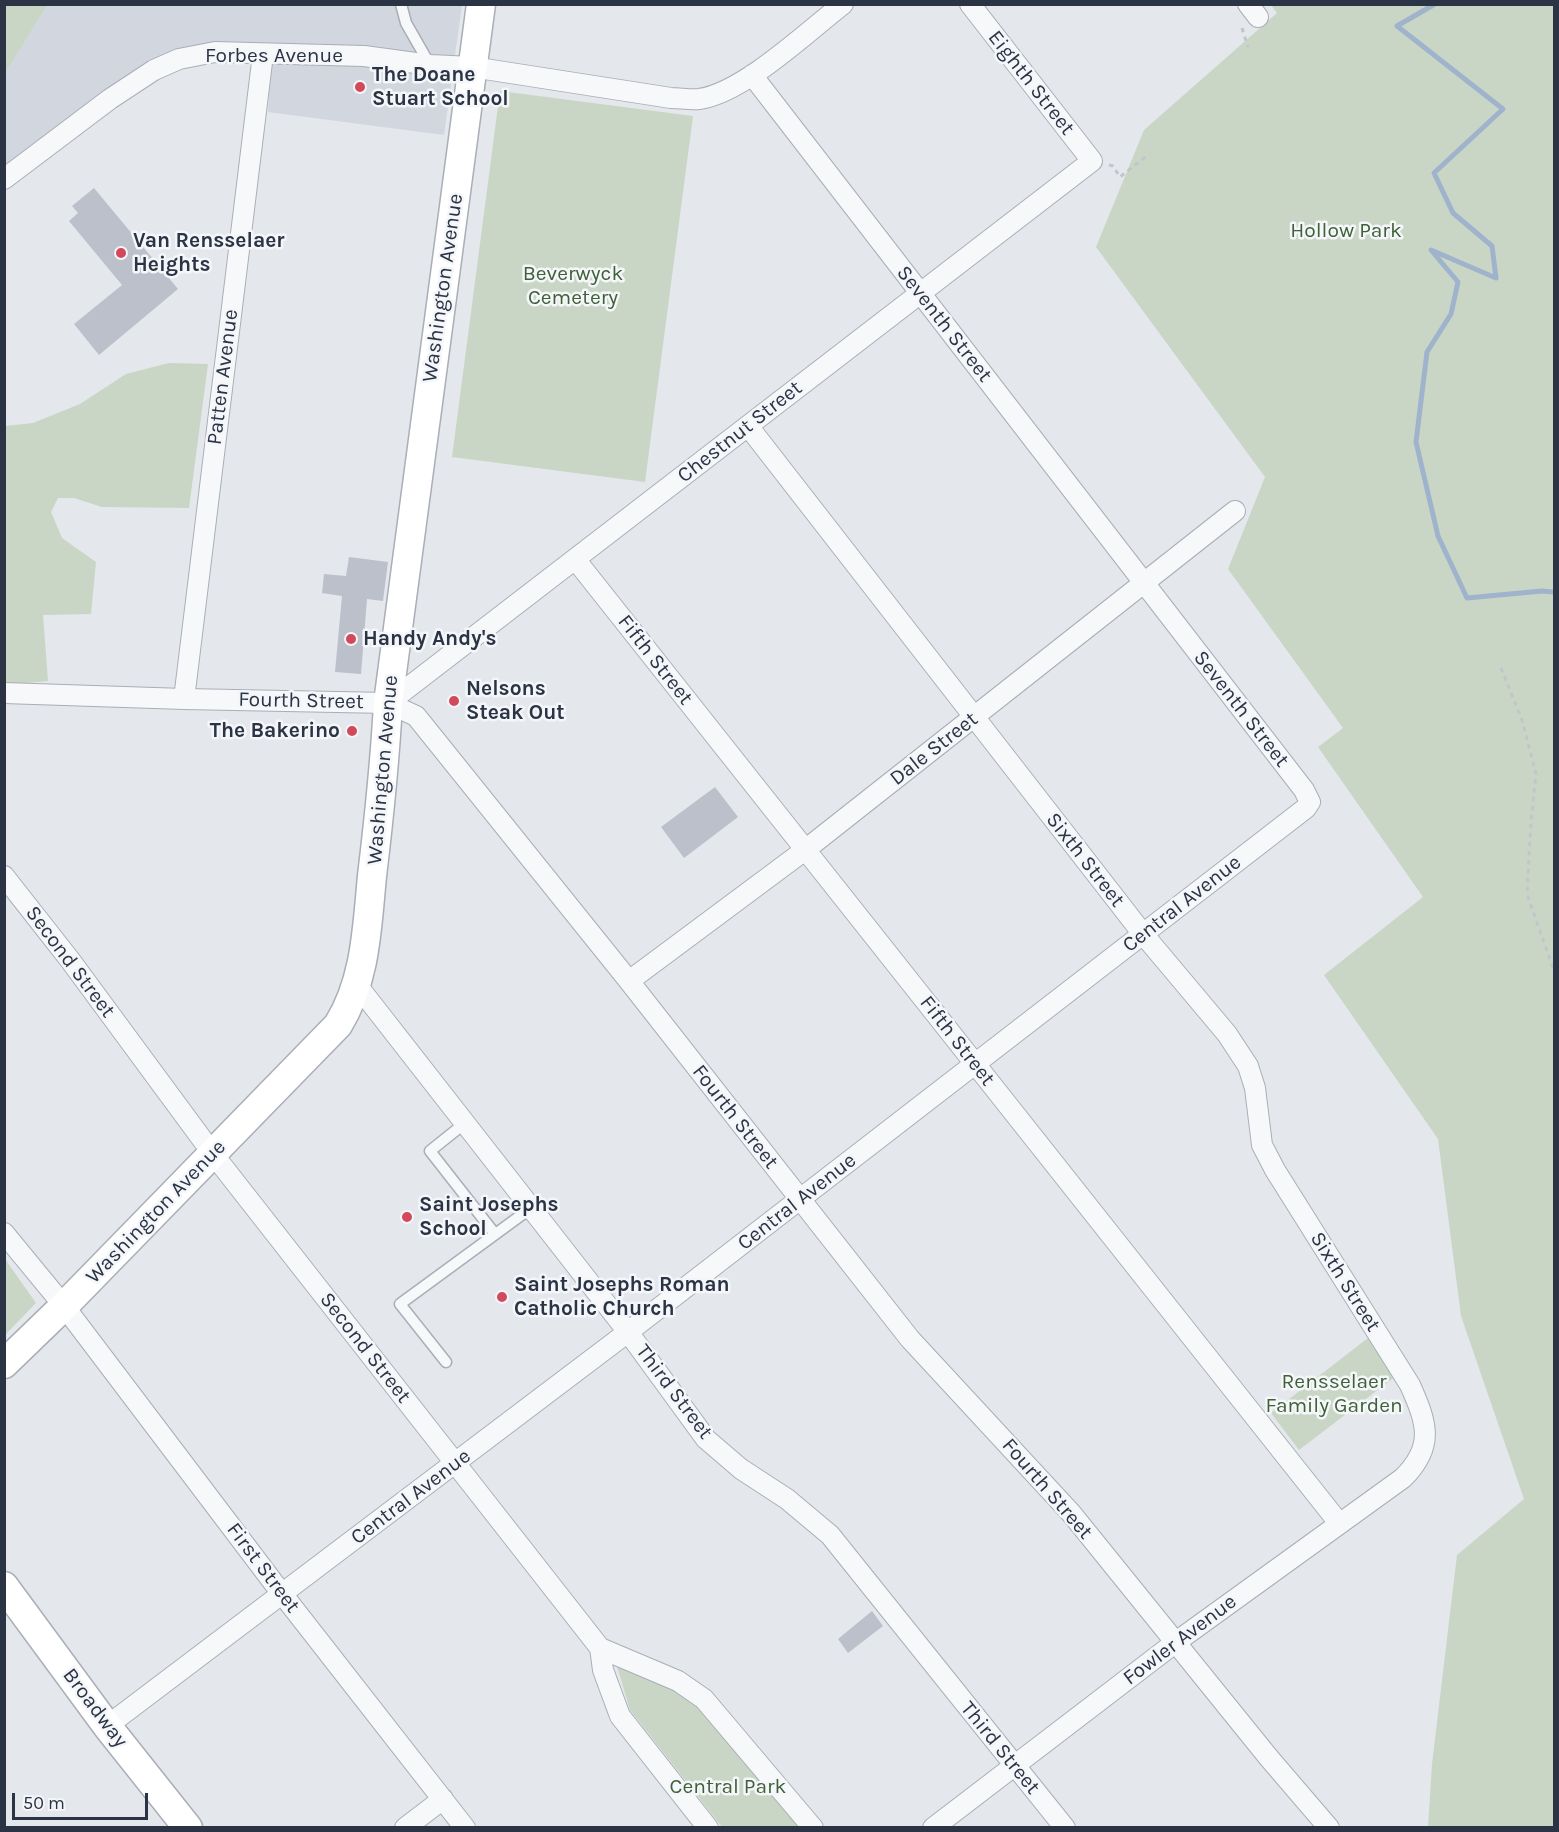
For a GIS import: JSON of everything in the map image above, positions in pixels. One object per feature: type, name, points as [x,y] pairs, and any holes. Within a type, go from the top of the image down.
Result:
[{"type":"street","name":"Washington Avenue","points":[[4,1364],[64,1306],[338,1025],[357,985],[363,962],[383,784],[388,703],[481,4]]},
{"type":"street","points":[[472,67],[671,98],[699,99],[728,90],[752,75],[843,4]]},
{"type":"street","name":"Eighth Street","points":[[970,4],[1092,161]]},
{"type":"street","name":"Forbes Avenue","points":[[4,180],[110,99],[154,70],[179,59],[216,52],[364,56],[430,65],[472,67]]},
{"type":"street","name":"Patten Avenue","points":[[184,699],[263,54]]},
{"type":"street","name":"Seventh Street","points":[[752,75],[1304,790],[1310,802]]},
{"type":"street","name":"Chestnut Street","points":[[388,703],[1092,161]]},
{"type":"street","name":"Sixth Street","points":[[748,426],[1143,934],[1227,1034],[1248,1066],[1255,1088],[1262,1145],[1275,1170],[1410,1385],[1419,1405],[1425,1428],[1424,1450]]},
{"type":"street","name":"Dale Street","points":[[628,981],[805,850],[1235,511]]},
{"type":"street","name":"Fifth Street","points":[[575,559],[1339,1523]]},
{"type":"street","name":"Fourth Street","points":[[4,693],[388,703],[416,716],[910,1339],[1071,1513],[1269,1758],[1329,1827]]},
{"type":"street","name":"Central Avenue","points":[[108,1726],[628,1332],[1306,808],[1310,802]]},
{"type":"street","name":"Second Street","points":[[4,876],[70,960],[213,1154],[600,1648],[603,1670],[620,1716],[708,1827]]},
{"type":"street","name":"Third Street","points":[[357,985],[628,1332],[706,1439],[741,1469],[787,1499],[830,1535],[1065,1827]]},
{"type":"street","name":"First Street","points":[[4,1233],[64,1306],[282,1594],[465,1827]]},
{"type":"street","name":"Fowler Avenue","points":[[933,1827],[1176,1642],[1403,1478],[1416,1465],[1424,1450]]},
{"type":"street","name":"Broadway","points":[[4,1586],[108,1726],[188,1827]]},
{"type":"street","points":[[600,1648],[678,1681],[704,1699],[813,1827]]},
{"type":"street","points":[[405,1827],[443,1799]]},
{"type":"lane","points":[[401,4],[406,22],[430,65]]},
{"type":"lane","points":[[465,1123],[430,1151],[495,1234]]},
{"type":"lane","points":[[446,1362],[400,1304],[531,1208]]},
{"type":"path","points":[[1092,161],[1113,166],[1120,177],[1149,154]]},
{"type":"path","points":[[1501,668],[1522,720],[1536,774],[1527,894],[1554,971]]},
{"type":"shaded area","name":"The Doane Stuart School","points":[[5,5],[462,5],[444,135],[268,112],[272,44],[218,42],[182,50],[5,168]]},
{"type":"green space","points":[[4,5],[47,5],[5,73]]},
{"type":"green space","name":"Hollow Park","points":[[1271,5],[1554,5],[1554,1827],[1428,1827],[1432,1764],[1457,1555],[1524,1499],[1461,1316],[1438,1139],[1324,975],[1423,897],[1318,747],[1343,728],[1228,569],[1265,477],[1096,247],[1144,130],[1277,13]]},
{"type":"green space","name":"Beverwyck Cemetery","points":[[500,91],[693,116],[645,482],[452,457]]},
{"type":"green space","points":[[169,363],[208,364],[189,508],[102,507],[74,498],[58,498],[51,512],[62,538],[96,562],[91,614],[43,615],[48,681],[5,685],[5,426],[33,423],[80,404],[126,374]]},
{"type":"green space","points":[[5,1259],[36,1303],[4,1335]]},
{"type":"green space","name":"Rensselaer Family Garden","points":[[1368,1338],[1396,1376],[1299,1450],[1271,1413]]},
{"type":"green space","name":"Central Park","points":[[617,1666],[684,1693],[705,1711],[798,1827],[722,1827],[630,1710]]},
{"type":"building","name":"Van Rensselaer Heights","points":[[94,188],[178,289],[99,355],[74,324],[122,285],[69,221],[78,213],[72,206]]},
{"type":"building","points":[[349,557],[388,562],[383,601],[367,599],[361,674],[335,672],[342,596],[322,593],[324,574],[346,576]]},
{"type":"building","points":[[715,787],[738,817],[684,858],[661,827]]},
{"type":"building","points":[[872,1611],[883,1626],[848,1653],[838,1639]]},
{"type":"waterway","points":[[1435,4],[1397,26],[1503,109],[1434,173],[1453,213],[1492,246],[1496,278],[1431,250],[1458,282],[1451,314],[1427,352],[1416,442],[1438,536],[1467,598],[1542,591],[1554,592]]},
{"type":"place","name":"The Doane Stuart School","points":[[360,87]]},
{"type":"place","name":"Van Rensselaer Heights","points":[[121,253]]},
{"type":"place","name":"Handy Andy's","points":[[351,639]]},
{"type":"place","name":"Nelsons Steak Out","points":[[454,701]]},
{"type":"place","name":"The Bakerino","points":[[352,731]]},
{"type":"place","name":"Saint Josephs School","points":[[407,1217]]},
{"type":"place","name":"Saint Josephs Roman Catholic Church","points":[[502,1297]]}]
